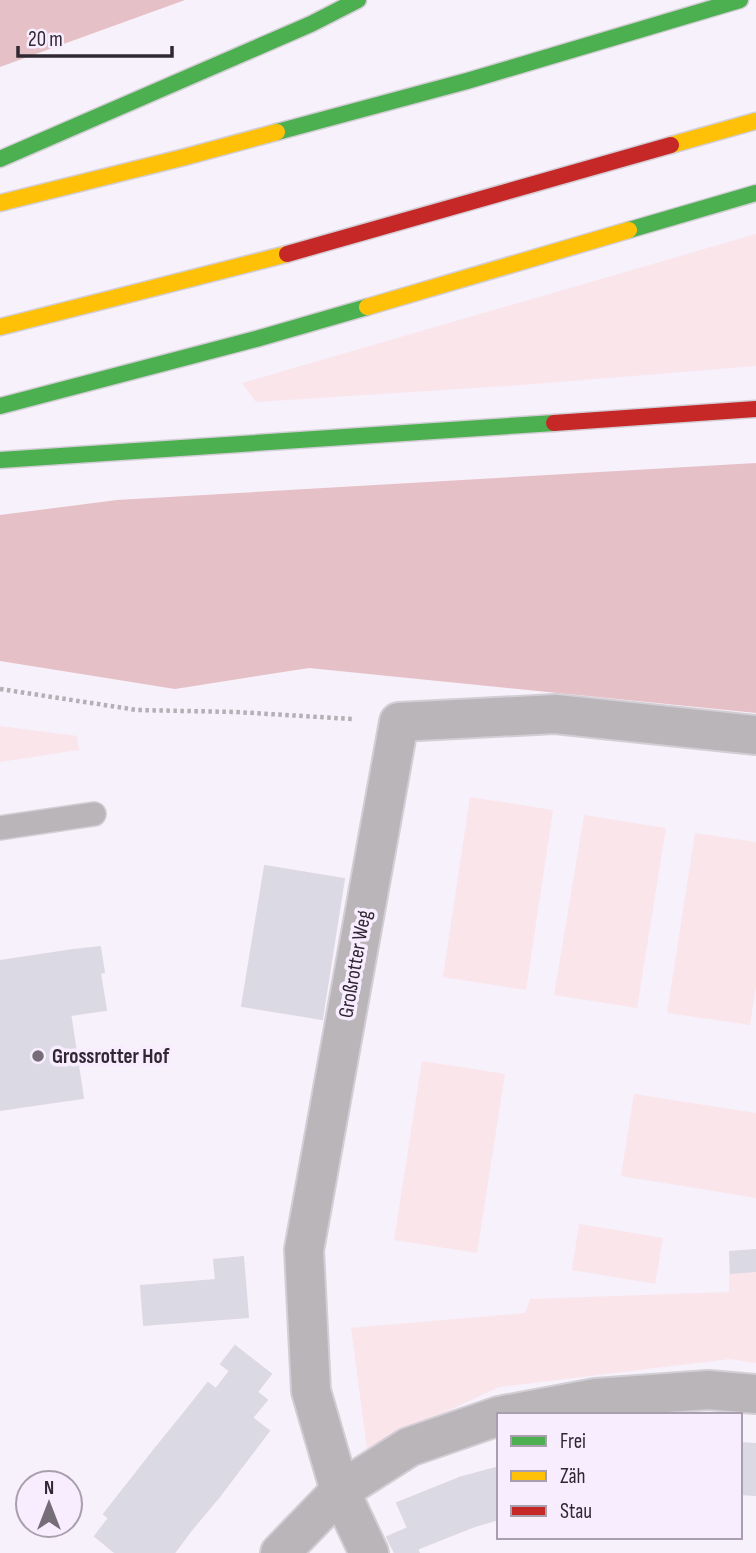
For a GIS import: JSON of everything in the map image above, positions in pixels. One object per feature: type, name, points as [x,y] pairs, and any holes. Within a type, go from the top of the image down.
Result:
[{"type":"highway","points":[[0,159],[311,24],[358,0]]},
{"type":"highway","points":[[0,203],[185,157],[467,81],[740,0]]},
{"type":"highway","points":[[0,327],[312,247],[756,121]]},
{"type":"highway","points":[[0,406],[256,339],[756,193]]},
{"type":"highway","points":[[0,460],[756,409]]},
{"type":"street","points":[[399,722],[555,714],[756,735]]},
{"type":"street","name":"Großrotter Weg","points":[[369,1553],[341,1491],[311,1391],[304,1250],[399,722]]},
{"type":"street","points":[[512,1413],[596,1398],[708,1390],[756,1394]]},
{"type":"street","points":[[280,1553],[341,1491],[409,1447],[497,1416]]},
{"type":"lane","points":[[0,828],[94,814]]},
{"type":"path","points":[[0,689],[137,710],[236,712],[399,722]]},
{"type":"shaded area","points":[[0,0],[185,0],[0,67]]},
{"type":"shaded area","points":[[756,234],[756,366],[522,385],[256,402],[242,383]]},
{"type":"shaded area","points":[[756,463],[756,713],[309,668],[175,689],[0,661],[0,515],[117,500]]},
{"type":"shaded area","points":[[0,726],[77,736],[79,750],[0,762]]},
{"type":"shaded area","points":[[470,797],[553,810],[526,990],[443,977]]},
{"type":"shaded area","points":[[584,815],[666,828],[637,1008],[554,995]]},
{"type":"shaded area","points":[[695,833],[756,842],[756,986],[750,1025],[667,1013]]},
{"type":"shaded area","points":[[422,1061],[505,1074],[477,1253],[394,1240]]},
{"type":"shaded area","points":[[634,1094],[756,1113],[756,1198],[621,1176]]},
{"type":"shaded area","points":[[579,1224],[663,1238],[655,1284],[572,1270]]},
{"type":"shaded area","points":[[756,1250],[756,1363],[730,1359],[499,1387],[367,1449],[351,1328],[525,1313],[530,1299],[729,1292],[729,1252]]},
{"type":"building","points":[[265,866],[344,879],[322,1019],[242,1006]]},
{"type":"building","points":[[100,947],[104,972],[100,973],[106,1010],[70,1015],[65,980],[77,978],[74,950]]},
{"type":"building","name":"Grossrotter Hof","points":[[74,950],[77,978],[65,980],[83,1098],[0,1110],[0,961]]},
{"type":"building","points":[[756,1250],[756,1271],[731,1273],[730,1252]]},
{"type":"building","points":[[243,1257],[248,1317],[144,1325],[141,1286],[216,1280],[214,1260]]},
{"type":"building","points":[[235,1346],[271,1374],[257,1392],[221,1364]]},
{"type":"building","points":[[230,1371],[267,1400],[252,1418],[216,1389]]},
{"type":"building","points":[[208,1383],[269,1431],[243,1465],[181,1417]]},
{"type":"building","points":[[181,1417],[243,1465],[218,1498],[155,1449]]},
{"type":"building","points":[[742,1443],[756,1444],[756,1495],[742,1494]]},
{"type":"building","points":[[155,1449],[218,1498],[192,1529],[130,1481]]},
{"type":"building","points":[[497,1468],[497,1520],[475,1526],[459,1478]]},
{"type":"building","points":[[459,1478],[475,1526],[417,1549],[397,1503]]},
{"type":"building","points":[[130,1481],[192,1529],[174,1553],[154,1553],[104,1514]]},
{"type":"building","points":[[109,1518],[154,1553],[113,1551],[95,1536]]},
{"type":"building","points":[[408,1528],[419,1553],[395,1553],[387,1537]]},
{"type":"traffic: fast","points":[[0,159],[311,24],[358,0]]},
{"type":"traffic: fast","points":[[277,132],[467,81],[740,0]]},
{"type":"traffic: fast","points":[[629,230],[756,193]]},
{"type":"traffic: fast","points":[[0,406],[367,307]]},
{"type":"traffic: fast","points":[[0,460],[554,423]]},
{"type":"traffic: slow","points":[[671,145],[756,121]]},
{"type":"traffic: slow","points":[[0,203],[277,132]]},
{"type":"traffic: slow","points":[[367,307],[629,230]]},
{"type":"traffic: slow","points":[[0,327],[287,254]]},
{"type":"traffic: jam","points":[[287,254],[671,145]]},
{"type":"traffic: jam","points":[[554,423],[756,409]]},
{"type":"place","name":"Grossrotter Hof","points":[[38,1056]]}]
